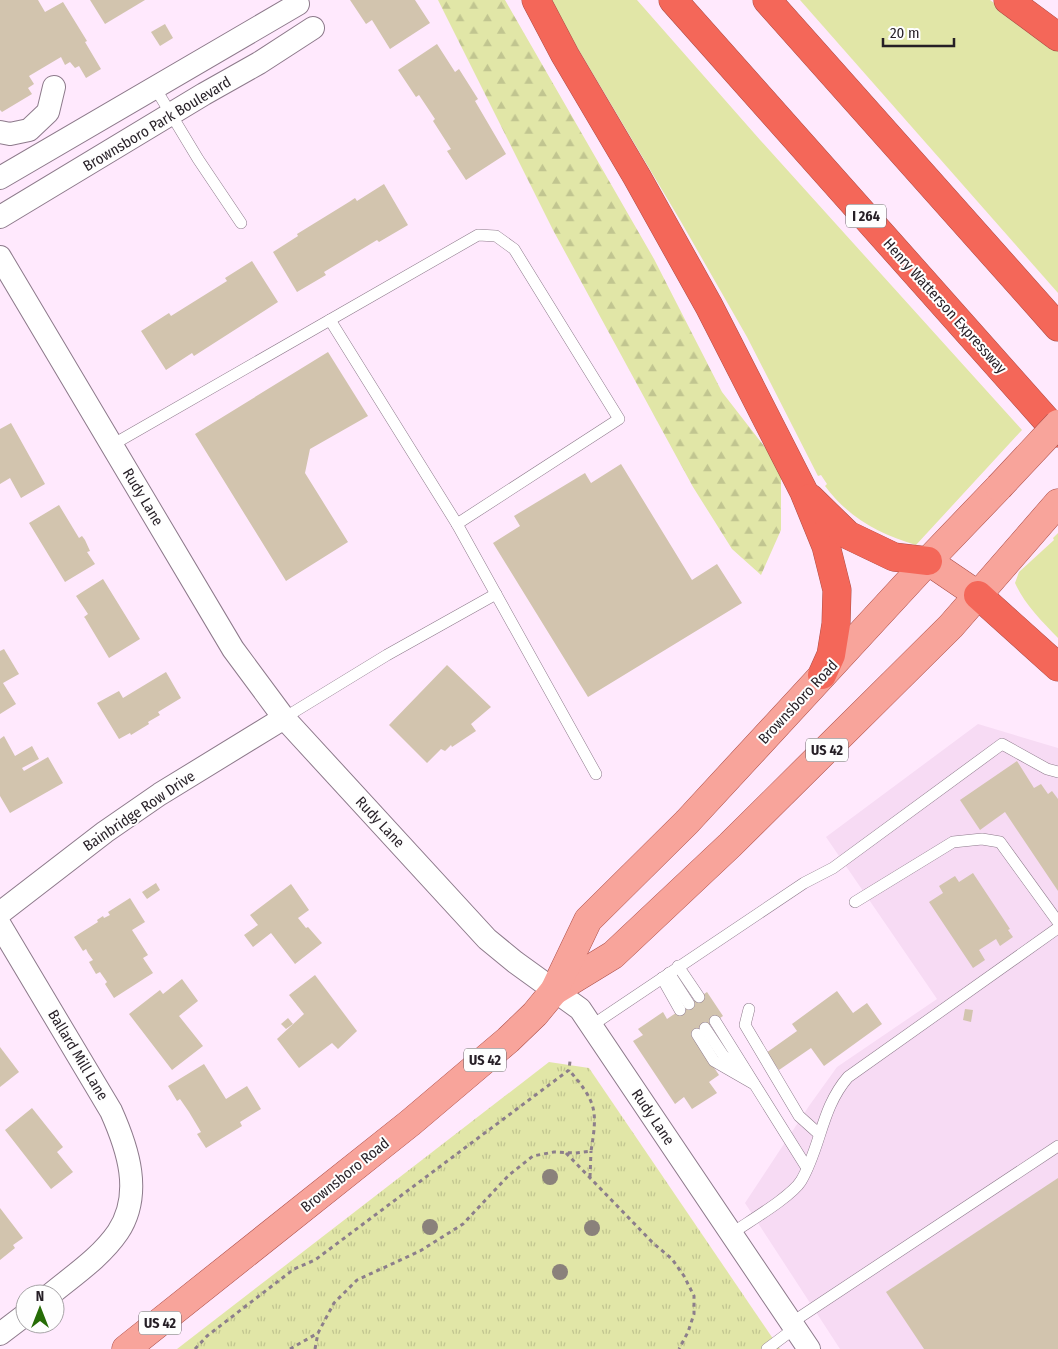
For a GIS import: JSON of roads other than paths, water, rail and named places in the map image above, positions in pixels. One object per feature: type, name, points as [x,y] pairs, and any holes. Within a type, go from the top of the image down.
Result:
[{"type":"highway","points":[[536,0],[565,55],[637,177],[709,306],[804,492],[826,546],[837,590],[835,632],[831,655],[822,675]]},
{"type":"highway","name":"Henry Watterson Expressway","points":[[673,0],[1058,433]]},
{"type":"highway","points":[[767,0],[1058,326]]},
{"type":"highway","points":[[1008,0],[1058,37]]},
{"type":"highway","points":[[804,492],[848,535],[894,557],[928,560]]},
{"type":"highway","points":[[978,595],[1058,667]]},
{"type":"main road","name":"Brownsboro Road","points":[[126,1349],[410,1123],[508,1040],[535,1014],[554,991],[588,920],[687,822],[928,560],[1000,488],[1058,424]]},
{"type":"main road","name":"Brownsboro Road","points":[[554,991],[614,955],[778,798],[951,626],[1058,503]]},
{"type":"main road","points":[[928,560],[978,595]]},
{"type":"street","points":[[0,178],[154,86],[298,4]]},
{"type":"street","name":"Brownsboro Park Boulevard","points":[[0,217],[259,63],[313,28]]},
{"type":"street","points":[[0,132],[10,134],[29,130],[48,112],[54,87]]},
{"type":"street","name":"Rudy Lane","points":[[0,256],[233,649],[284,718],[487,939],[515,962],[580,1009],[808,1349]]},
{"type":"street","name":"Bainbridge Row Drive","points":[[0,913],[152,799],[284,718]]},
{"type":"street","name":"Ballard Mill Lane","points":[[0,925],[111,1111],[122,1135],[130,1165],[131,1194],[119,1230],[99,1253],[63,1284]]},
{"type":"street","points":[[0,1334],[15,1323]]},
{"type":"lane","points":[[154,86],[241,223]]},
{"type":"lane","points":[[112,445],[478,235],[496,236],[514,249],[619,419],[457,524]]},
{"type":"lane","points":[[330,320],[457,524],[596,774]]},
{"type":"lane","points":[[284,718],[387,654],[496,594]]},
{"type":"lane","points":[[591,1026],[804,883],[833,868],[1002,744],[1047,769],[1058,772]]},
{"type":"lane","points":[[855,902],[953,842],[982,840],[1000,842],[1058,922]]},
{"type":"lane","points":[[731,1234],[779,1201],[800,1183],[830,1102],[848,1077],[1058,928]]},
{"type":"lane","points":[[670,972],[689,1004],[670,972]]},
{"type":"lane","points":[[749,1009],[745,1025],[799,1116],[819,1134]]},
{"type":"lane","points":[[706,1027],[723,1054],[756,1085],[807,1168]]},
{"type":"lane","points":[[767,1349],[793,1326],[1058,1146]]}]
